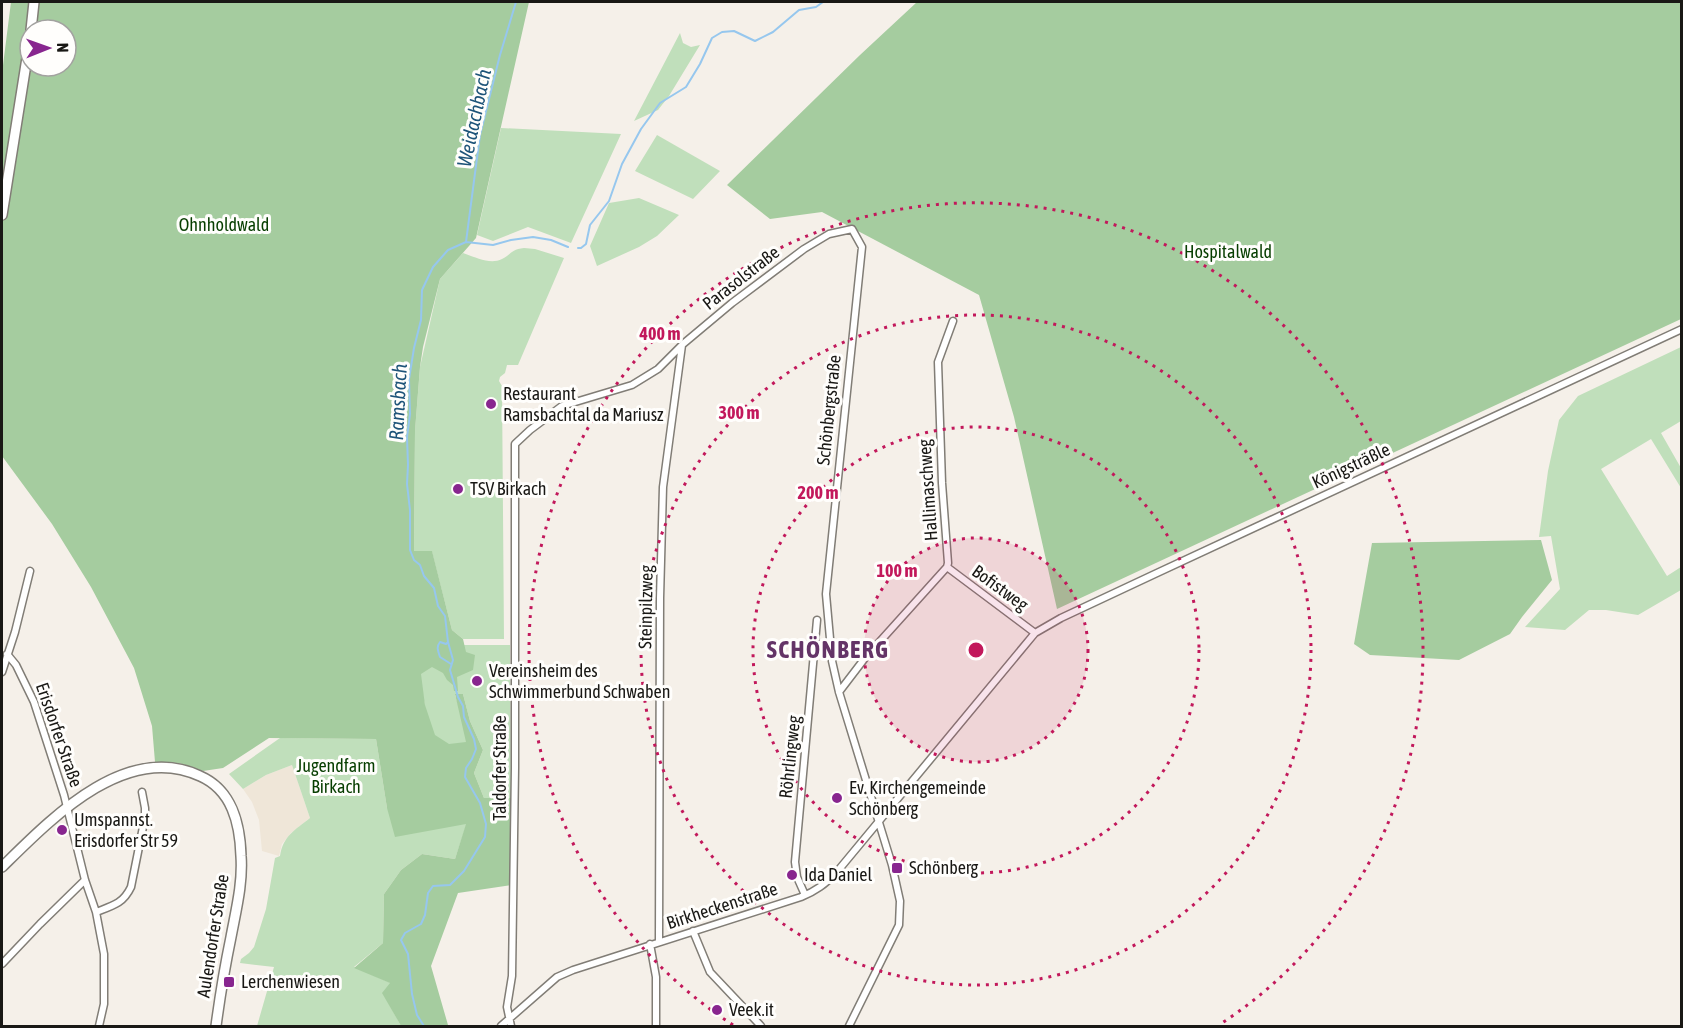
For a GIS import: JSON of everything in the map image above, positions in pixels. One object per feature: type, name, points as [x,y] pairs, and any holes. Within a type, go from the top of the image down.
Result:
[{"type":"main road","points":[[32,18],[34,2]]},
{"type":"main road","points":[[2,215],[5,172],[23,78]]},
{"type":"main road","name":"Aulendorfer Straße","points":[[2,867],[66,808],[102,784],[123,775],[152,767],[178,768],[202,777],[216,787],[230,804],[238,828],[241,857],[241,875],[216,1026]]},
{"type":"street","name":"Parasolstraße","points":[[515,444],[562,406],[632,385],[658,369],[681,345],[741,296],[804,249],[829,234],[852,229],[862,247]]},
{"type":"street","name":"Schönbergstraße","points":[[849,1026],[899,925],[900,902],[892,865],[839,692],[832,661],[826,594],[862,247]]},
{"type":"street","name":"Hallimaschweg","points":[[946,567],[948,562],[942,483],[938,362],[953,321]]},
{"type":"street","name":"Königsträßle","points":[[1035,633],[1061,618],[1682,329]]},
{"type":"street","name":"Steinpilzweg","points":[[659,942],[660,609],[663,487],[681,345]]},
{"type":"street","name":"Taldorfer Straße","points":[[510,1023],[507,1007],[512,976],[515,768],[515,444]]},
{"type":"street","points":[[839,692],[865,658],[946,567]]},
{"type":"street","name":"Bofistweg","points":[[946,567],[1035,633]]},
{"type":"street","points":[[2,672],[17,626],[30,571]]},
{"type":"street","name":"Röhrlingweg","points":[[805,896],[797,877],[795,862],[817,620]]},
{"type":"street","name":"Birkheckenstraße","points":[[501,1026],[510,1023],[557,977],[601,960],[815,891],[831,879],[1035,633]]},
{"type":"street","name":"Erisdorfer Straße","points":[[7,654],[16,665],[34,702],[64,795],[85,880],[96,912],[104,954],[104,1004],[99,1026]]},
{"type":"street","points":[[96,912],[119,904],[131,887],[145,817],[142,792]]},
{"type":"street","points":[[2,964],[85,880]]},
{"type":"street","points":[[693,931],[710,972],[761,1026]]},
{"type":"street","points":[[650,945],[656,977],[656,1026]]},
{"type":"shaded area","points":[[292,765],[310,818],[291,833],[282,844],[279,856],[262,851],[259,820],[252,802],[243,789],[266,775]]},
{"type":"green space","name":"Ohnholdwald","points":[[11,2],[529,2],[476,238],[440,279],[420,367],[415,431],[414,551],[432,551],[452,630],[463,639],[466,652],[475,655],[473,670],[457,677],[458,691],[454,691],[453,685],[443,673],[432,667],[421,674],[425,705],[435,735],[449,744],[466,742],[455,694],[463,694],[470,721],[483,750],[474,773],[484,798],[511,798],[511,885],[458,893],[431,966],[448,1025],[401,1026],[382,993],[390,983],[354,968],[383,943],[384,894],[401,870],[422,854],[455,859],[466,824],[395,837],[387,808],[376,739],[269,738],[223,768],[203,771],[179,763],[155,762],[152,726],[134,668],[91,587],[52,524],[2,456],[2,73]]},
{"type":"green space","name":"Hospitalwald","points":[[917,2],[1681,2],[1681,319],[1057,609],[1014,417],[979,295],[822,212],[770,219],[727,185]]},
{"type":"green space","points":[[680,33],[683,43],[691,47],[700,45],[658,110],[634,121]]},
{"type":"green space","points":[[501,128],[621,134],[571,243],[528,227],[493,241],[477,235]]},
{"type":"green space","points":[[657,135],[720,171],[693,199],[635,171]]},
{"type":"green space","points":[[639,198],[679,215],[657,236],[597,266],[590,246],[609,203]]},
{"type":"green space","name":"TSV Birkach","points":[[524,248],[564,258],[518,365],[507,365],[499,381],[502,386],[504,639],[463,639],[452,630],[432,552],[414,552],[415,431],[420,367],[440,279],[463,253],[482,260],[497,261]]},
{"type":"green space","points":[[1681,347],[1681,421],[1661,433],[1681,468],[1681,488],[1651,439],[1601,469],[1667,576],[1681,567],[1681,590],[1638,615],[1589,610],[1565,630],[1525,627],[1560,589],[1551,536],[1539,537],[1548,471],[1559,420],[1578,396]]},
{"type":"green space","points":[[1541,540],[1552,580],[1510,634],[1459,660],[1370,655],[1354,644],[1372,543]]},
{"type":"green space","points":[[462,645],[510,645],[511,798],[484,798],[474,773],[483,750],[470,721],[463,694],[455,695],[472,747],[459,772],[431,741],[417,660],[453,668]]},
{"type":"green space","name":"Jugendfarm Birkach","points":[[280,738],[376,739],[387,808],[467,823],[455,859],[422,854],[401,870],[384,894],[383,943],[354,967],[391,983],[383,993],[401,1026],[257,1026],[274,967],[240,963],[241,959],[254,947],[266,909],[275,858],[280,856],[290,834],[310,818],[292,765],[266,775],[243,789],[229,774]]},
{"type":"waterway","name":"Weidachbach","points":[[466,242],[480,135],[516,2]]},
{"type":"waterway","name":"Ramsbach","points":[[578,248],[586,244],[590,225],[609,201],[622,164],[641,129],[660,103],[686,87],[712,38],[722,32],[734,31],[755,41],[773,32],[799,10],[816,7],[823,2]]},
{"type":"waterway","name":"Ramsbach","points":[[424,1026],[417,1015],[412,994],[408,954],[401,940],[405,933],[421,924],[425,915],[428,893],[433,886],[450,885],[464,871],[485,837],[486,824],[480,803],[465,777],[466,768],[476,749],[450,670],[453,660],[445,616],[438,606],[434,588],[424,576],[410,550],[410,510],[407,484],[409,379],[421,320],[422,290],[433,267],[448,250],[466,242],[493,245],[533,237],[551,240],[568,247]]},
{"type":"waterway","name":"Ramsbach","points":[[448,642],[446,644],[440,642],[438,649],[440,657],[451,664]]},
{"type":"place","name":"Restaurant Ramsbachtal da Mariusz","points":[[491,404]]},
{"type":"place","name":"TSV Birkach","points":[[458,489]]},
{"type":"place","name":"Vereinsheim des Schwimmerbund Schwaben","points":[[477,681]]},
{"type":"place","name":"Ev. Kirchengemeinde Schönberg","points":[[837,798]]},
{"type":"place","name":"Umspannst. Erisdorfer Str 59","points":[[62,830]]},
{"type":"place","name":"Schönberg","points":[[897,868]]},
{"type":"place","name":"Ida Daniel","points":[[792,875]]},
{"type":"place","name":"Lerchenwiesen","points":[[229,982]]},
{"type":"place","name":"Veek.it","points":[[717,1010]]},
{"type":"district","name":"SCHÖNBERG","points":[[828,650]]}]
